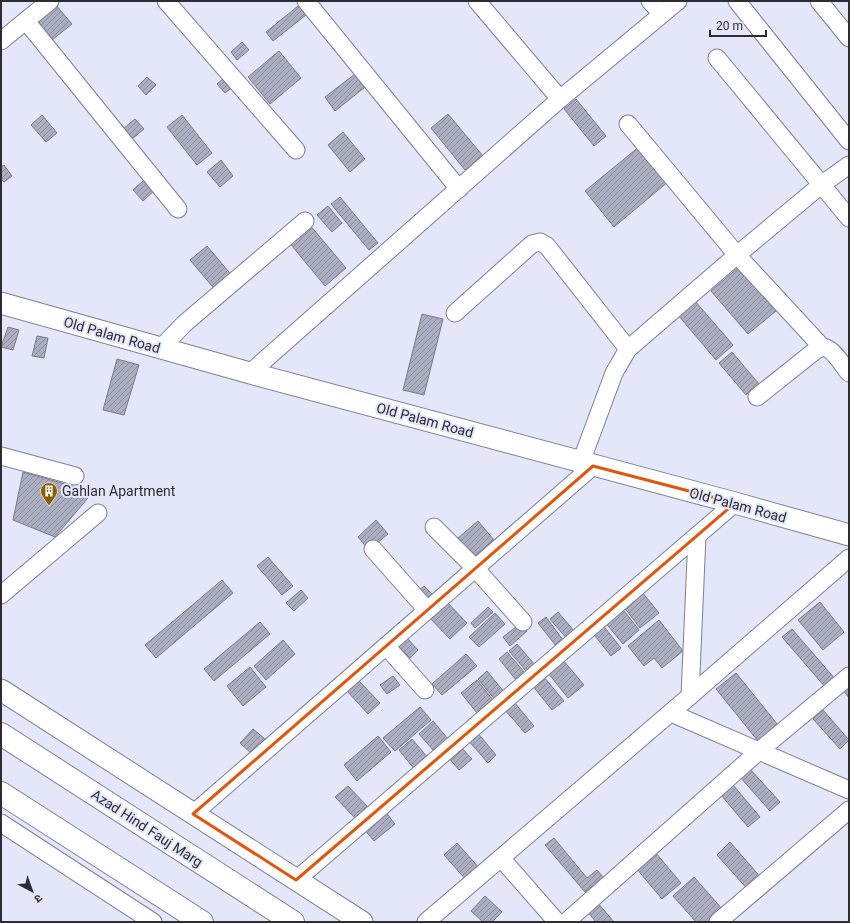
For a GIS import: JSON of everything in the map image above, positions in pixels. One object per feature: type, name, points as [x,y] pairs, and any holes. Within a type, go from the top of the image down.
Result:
[{"type":"main road","name":"Azad Hind Fauj Marg","points":[[1,734],[293,922]]},
{"type":"main road","points":[[1,793],[202,922]]},
{"type":"street","points":[[1,41],[50,1]]},
{"type":"street","points":[[166,1],[296,150]]},
{"type":"street","points":[[306,1],[459,189]]},
{"type":"street","points":[[477,1],[560,99]]},
{"type":"street","points":[[650,1],[662,14]]},
{"type":"street","points":[[250,373],[560,99],[678,1]]},
{"type":"street","points":[[737,1],[849,141]]},
{"type":"street","points":[[819,1],[849,38]]},
{"type":"street","points":[[26,21],[178,209]]},
{"type":"street","points":[[717,58],[849,218]]},
{"type":"street","points":[[628,124],[737,255],[822,347],[827,348],[832,352],[849,373]]},
{"type":"street","points":[[193,814],[475,568],[587,464],[614,373],[628,350],[737,255],[821,185],[849,165]]},
{"type":"street","points":[[161,348],[184,324],[304,221]]},
{"type":"street","points":[[455,313],[532,244],[540,242],[547,246],[628,350]]},
{"type":"street","name":"Old Palam Road","points":[[1,303],[250,373],[735,503],[849,536]]},
{"type":"street","points":[[757,398],[816,350],[822,347]]},
{"type":"street","points":[[1,456],[75,476]]},
{"type":"street","points":[[296,880],[735,503]]},
{"type":"street","points":[[1,595],[98,513]]},
{"type":"street","points":[[434,527],[475,568],[523,622]]},
{"type":"street","points":[[690,696],[697,536]]},
{"type":"street","points":[[373,549],[427,610]]},
{"type":"street","points":[[426,922],[671,713],[849,558]]},
{"type":"street","points":[[386,646],[425,690]]},
{"type":"street","points":[[566,922],[759,751],[849,676]]},
{"type":"street","points":[[1,690],[362,922]]},
{"type":"street","points":[[671,713],[849,790]]},
{"type":"street","points":[[718,922],[849,810]]},
{"type":"street","points":[[1,823],[153,922]]},
{"type":"street","points":[[501,858],[557,922]]},
{"type":"highlighted area","points":[[593,466],[735,503],[296,880],[193,814],[386,646]]},
{"type":"building","points":[[303,2],[311,11],[273,41],[266,32]]},
{"type":"building","points":[[55,4],[72,24],[52,40],[36,19]]},
{"type":"building","points":[[242,42],[249,50],[237,60],[231,52]]},
{"type":"building","points":[[279,51],[301,78],[270,104],[248,77]]},
{"type":"building","points":[[359,71],[369,84],[335,111],[325,97]]},
{"type":"building","points":[[226,76],[234,86],[225,93],[217,84]]},
{"type":"building","points":[[147,77],[156,85],[146,95],[138,86]]},
{"type":"building","points":[[576,99],[606,136],[594,146],[564,109]]},
{"type":"building","points":[[448,114],[483,156],[465,170],[431,128]]},
{"type":"building","points":[[42,115],[57,133],[46,142],[31,125]]},
{"type":"building","points":[[182,115],[212,153],[197,165],[167,127]]},
{"type":"building","points":[[135,119],[144,129],[132,139],[123,129]]},
{"type":"building","points":[[343,132],[365,159],[350,172],[328,145]]},
{"type":"building","points":[[640,146],[669,181],[614,227],[585,191]]},
{"type":"building","points":[[221,160],[233,176],[220,187],[207,172]]},
{"type":"building","points":[[4,165],[12,176],[4,182],[1,179],[1,167]]},
{"type":"building","points":[[145,179],[155,190],[143,201],[133,190]]},
{"type":"building","points":[[340,197],[378,243],[369,250],[331,204]]},
{"type":"building","points":[[328,206],[342,223],[332,232],[317,215]]},
{"type":"building","points":[[309,224],[346,268],[325,286],[288,241]]},
{"type":"building","points":[[207,246],[234,278],[217,292],[190,260]]},
{"type":"building","points":[[739,267],[776,311],[748,334],[711,291]]},
{"type":"building","points":[[695,301],[733,345],[716,360],[678,315]]},
{"type":"building","points":[[422,314],[443,319],[424,395],[403,390]]},
{"type":"building","points":[[8,327],[19,330],[13,350],[1,347]]},
{"type":"building","points":[[37,336],[48,338],[44,358],[32,356]]},
{"type":"building","points":[[732,352],[759,384],[746,395],[719,363]]},
{"type":"building","points":[[117,359],[139,365],[124,415],[103,410]]},
{"type":"building","name":"Gahlan Apartment","points":[[23,472],[93,492],[55,537],[13,520]]},
{"type":"building","points":[[376,520],[388,534],[369,550],[358,537]]},
{"type":"building","points":[[478,521],[494,540],[473,557],[458,538]]},
{"type":"building","points":[[268,557],[293,586],[282,595],[257,566]]},
{"type":"building","points":[[222,580],[233,593],[156,658],[145,645]]},
{"type":"building","points":[[424,586],[432,594],[425,600],[417,592]]},
{"type":"building","points":[[301,590],[308,598],[294,611],[286,603]]},
{"type":"building","points":[[642,592],[659,613],[640,628],[624,607]]},
{"type":"building","points":[[444,599],[467,623],[450,639],[427,615]]},
{"type":"building","points":[[820,602],[844,632],[823,650],[798,620]]},
{"type":"building","points":[[488,607],[493,612],[475,628],[471,623]]},
{"type":"building","points":[[621,607],[639,630],[623,644],[604,621]]},
{"type":"building","points":[[558,612],[575,632],[567,639],[550,619]]},
{"type":"building","points":[[495,613],[505,624],[479,647],[469,637]]},
{"type":"building","points":[[546,617],[563,640],[556,646],[538,623]]},
{"type":"building","points":[[659,620],[683,651],[662,668],[654,658],[644,666],[628,646]]},
{"type":"building","points":[[260,622],[270,634],[214,681],[204,669]]},
{"type":"building","points":[[521,623],[527,631],[510,646],[503,637]]},
{"type":"building","points":[[602,624],[621,648],[611,656],[592,632]]},
{"type":"building","points":[[792,629],[836,680],[826,688],[782,637]]},
{"type":"building","points":[[406,637],[418,650],[410,658],[397,645]]},
{"type":"building","points":[[283,640],[295,654],[266,680],[254,666]]},
{"type":"building","points":[[517,644],[535,665],[527,672],[509,651]]},
{"type":"building","points":[[507,652],[525,673],[516,680],[499,659]]},
{"type":"building","points":[[466,654],[477,666],[442,695],[432,684]]},
{"type":"building","points":[[563,660],[584,685],[568,698],[548,673]]},
{"type":"building","points":[[250,667],[266,687],[243,706],[227,686]]},
{"type":"building","points":[[487,671],[505,693],[496,701],[478,679]]},
{"type":"building","points":[[736,673],[778,725],[758,741],[716,689]]},
{"type":"building","points":[[393,676],[400,685],[387,694],[380,685]]},
{"type":"building","points":[[543,676],[564,701],[552,710],[532,685]]},
{"type":"building","points":[[477,680],[493,700],[477,713],[461,693]]},
{"type":"building","points":[[359,681],[380,703],[368,714],[347,691]]},
{"type":"building","points":[[849,685],[849,698],[843,690]]},
{"type":"building","points":[[514,702],[534,726],[525,733],[505,710]]},
{"type":"building","points":[[420,707],[431,720],[395,751],[383,738]]},
{"type":"building","points":[[823,710],[849,740],[840,749],[813,719]]},
{"type":"building","points":[[433,721],[448,739],[434,751],[419,734]]},
{"type":"building","points":[[253,729],[265,739],[252,754],[240,743]]},
{"type":"building","points":[[476,731],[496,755],[488,763],[467,739]]},
{"type":"building","points":[[378,736],[391,752],[357,781],[344,765]]},
{"type":"building","points":[[412,739],[429,759],[415,770],[399,750]]},
{"type":"building","points":[[460,746],[472,759],[459,770],[448,757]]},
{"type":"building","points":[[749,768],[780,802],[770,811],[740,777]]},
{"type":"building","points":[[733,785],[760,817],[748,827],[721,795]]},
{"type":"building","points":[[348,786],[367,806],[355,818],[335,797]]},
{"type":"building","points":[[384,810],[395,824],[374,841],[363,828]]},
{"type":"building","points":[[554,838],[587,878],[597,870],[603,877],[585,892],[545,845]]},
{"type":"building","points":[[730,842],[763,880],[750,892],[717,855]]},
{"type":"building","points":[[457,843],[481,870],[468,882],[444,855]]},
{"type":"building","points":[[655,852],[681,883],[662,899],[636,868]]},
{"type":"building","points":[[694,877],[724,911],[711,922],[696,922],[673,896]]},
{"type":"building","points":[[485,896],[502,912],[492,922],[483,922],[471,911]]},
{"type":"building","points":[[597,902],[614,922],[596,922],[587,911]]},
{"type":"place","name":"Gahlan Apartment","points":[[49,506]]}]
